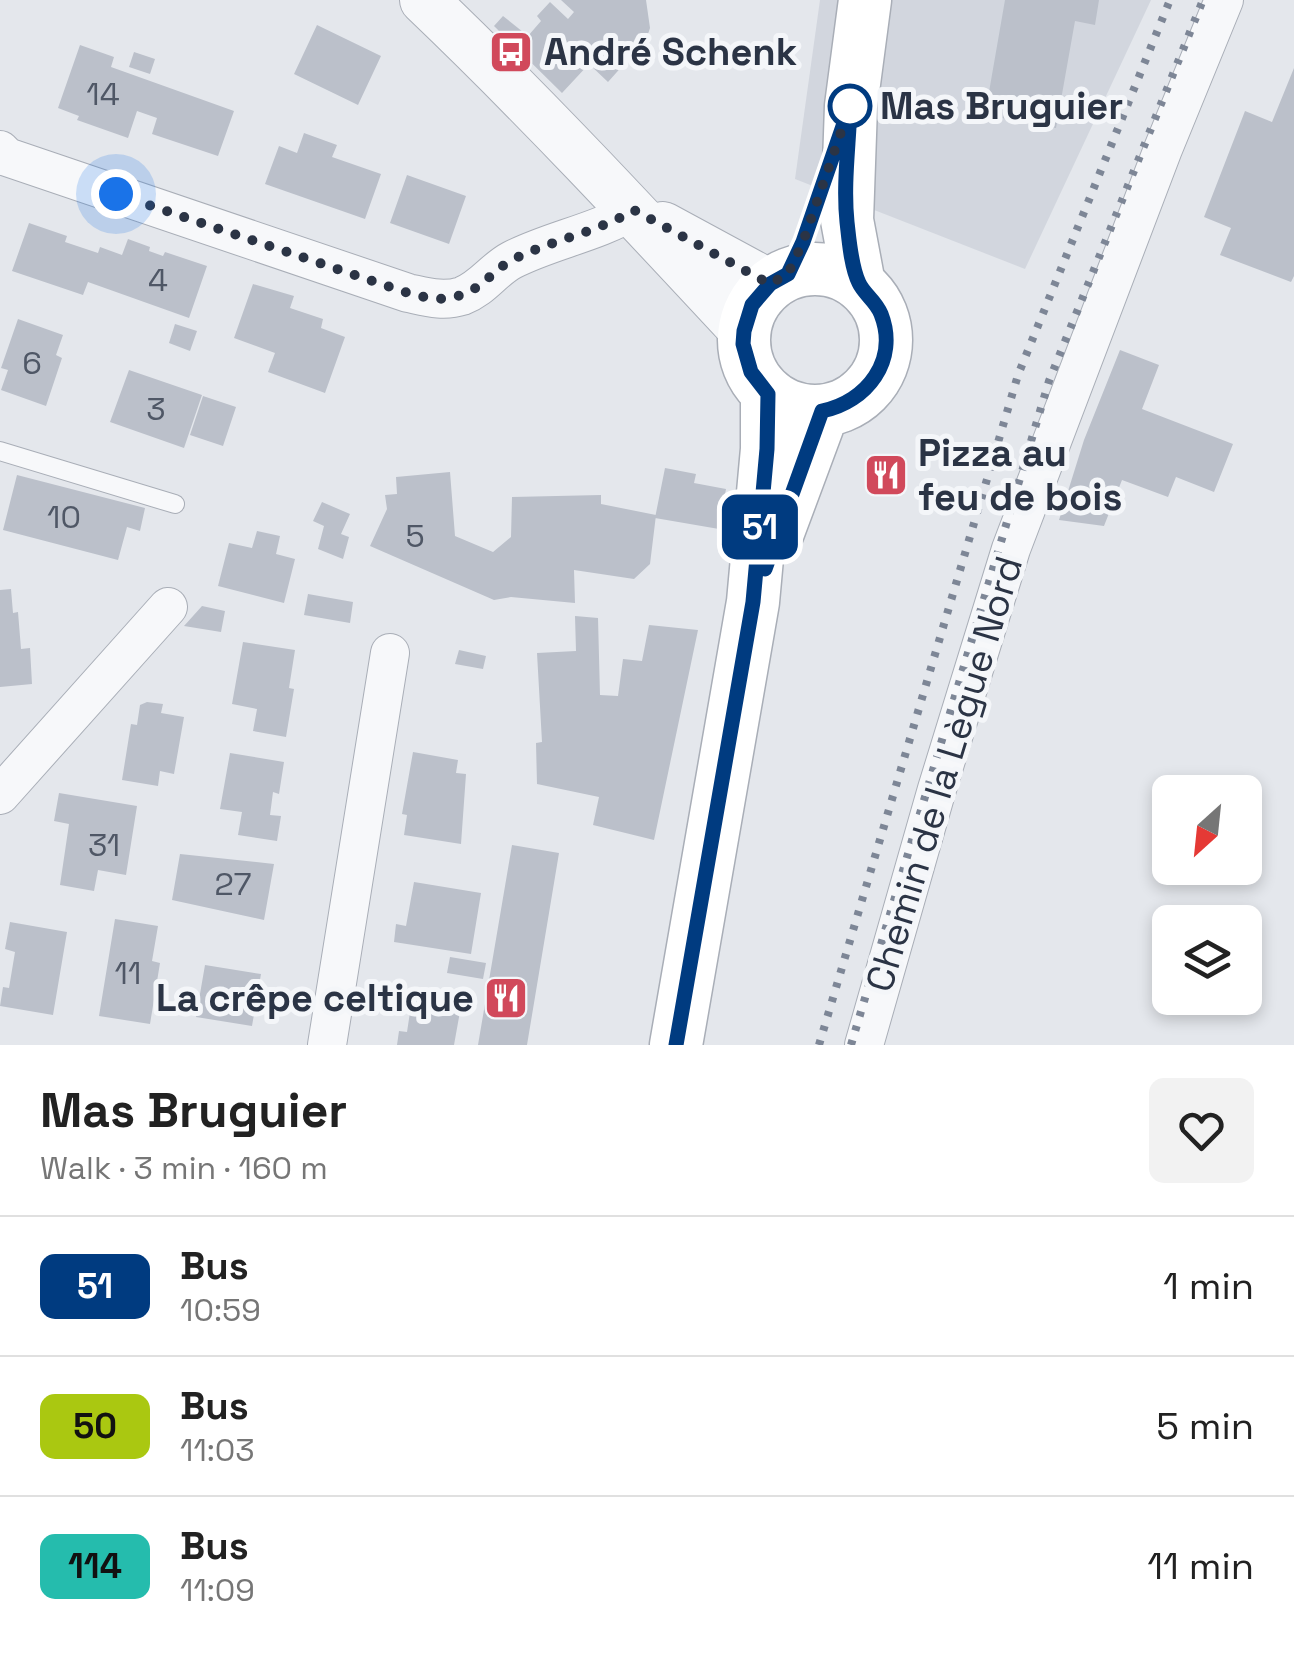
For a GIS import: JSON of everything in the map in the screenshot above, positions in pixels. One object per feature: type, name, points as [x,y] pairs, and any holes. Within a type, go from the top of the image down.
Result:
[{"type":"main road","points":[[859,284],[847,220],[850,106],[865,0]]},
{"type":"main road","points":[[779,278],[812,268],[837,272],[871,296],[885,326],[884,360],[877,376],[854,400],[822,411],[784,404],[768,394],[751,372],[743,344],[752,305],[779,278],[803,242],[850,106]]},
{"type":"main road","points":[[676,1045],[753,602],[768,394]]},
{"type":"main road","points":[[753,602],[822,411]]},
{"type":"street","points":[[424,0],[634,210],[744,331]]},
{"type":"street","name":"Chemin de la Lègue Nord","points":[[864,1045],[915,862],[1011,549],[1224,0]]},
{"type":"street","points":[[2,162],[436,300],[480,288],[509,261],[616,221],[634,210]]},
{"type":"street","points":[[634,210],[779,278]]},
{"type":"street","points":[[0,795],[168,607]]},
{"type":"street","points":[[327,1045],[390,653]]},
{"type":"lane","points":[[0,451],[175,504]]},
{"type":"shaded area","points":[[820,0],[1151,0],[1025,269],[795,179]]},
{"type":"building","points":[[561,0],[646,0],[650,28],[637,58],[633,54],[608,82],[589,64],[562,93],[494,26],[503,16],[528,36],[541,21],[537,16],[550,2],[568,19],[574,12]]},
{"type":"building","points":[[1005,0],[1099,0],[1095,25],[1075,21],[1056,128],[985,115]]},
{"type":"building","points":[[317,25],[381,56],[358,105],[294,74]]},
{"type":"building","points":[[80,45],[114,57],[111,67],[234,111],[218,156],[152,134],[157,118],[137,111],[128,138],[77,120],[79,116],[58,108]]},
{"type":"building","points":[[134,52],[155,59],[150,74],[129,67]]},
{"type":"building","points":[[1294,68],[1291,282],[1220,255],[1231,228],[1204,217],[1245,111],[1272,122]]},
{"type":"building","points":[[304,133],[337,145],[332,157],[381,174],[365,219],[265,184],[279,146],[297,153]]},
{"type":"building","points":[[407,175],[466,196],[449,244],[390,223]]},
{"type":"building","points":[[29,223],[67,236],[65,242],[98,253],[100,247],[122,255],[128,239],[163,256],[165,252],[207,266],[189,318],[88,282],[83,295],[12,271]]},
{"type":"building","points":[[253,284],[294,296],[290,308],[323,319],[321,328],[345,337],[325,393],[268,372],[275,353],[234,338]]},
{"type":"building","points":[[18,319],[63,335],[56,355],[62,358],[46,406],[1,390],[8,370],[1,368]]},
{"type":"building","points":[[175,324],[197,331],[190,351],[169,343]]},
{"type":"building","points":[[1120,350],[1159,365],[1142,409],[1233,444],[1214,492],[1176,477],[1168,497],[1122,480],[1104,526],[1059,520],[1084,440]]},
{"type":"building","points":[[129,370],[202,395],[184,448],[110,422]]},
{"type":"building","points":[[203,396],[236,407],[223,446],[190,435]]},
{"type":"building","points":[[665,468],[696,474],[694,483],[726,489],[719,529],[655,518]]},
{"type":"building","points":[[450,472],[455,536],[493,552],[511,537],[512,497],[601,495],[601,504],[656,515],[650,564],[634,579],[574,570],[575,603],[511,597],[494,600],[370,546],[387,509],[385,495],[397,494],[396,477]]},
{"type":"building","points":[[17,475],[145,508],[140,531],[127,527],[118,560],[3,530]]},
{"type":"building","points":[[322,502],[350,514],[341,534],[349,537],[343,559],[318,549],[324,526],[313,521]]},
{"type":"building","points":[[257,531],[280,536],[276,554],[295,559],[284,603],[218,586],[229,543],[252,548]]},
{"type":"building","points":[[11,589],[13,613],[18,612],[21,649],[30,648],[32,684],[0,687],[0,590]]},
{"type":"building","points":[[308,594],[353,602],[350,623],[304,615]]},
{"type":"building","points":[[202,606],[225,611],[221,632],[184,626]]},
{"type":"building","points":[[575,616],[598,618],[600,695],[618,696],[623,659],[642,661],[649,625],[698,630],[654,840],[593,825],[599,797],[537,784],[536,743],[542,742],[537,653],[576,651]]},
{"type":"building","points":[[243,642],[295,650],[289,688],[294,689],[286,737],[253,731],[257,709],[232,704]]},
{"type":"building","points":[[459,650],[486,656],[483,669],[455,664]]},
{"type":"building","points":[[163,704],[161,713],[184,717],[174,774],[160,771],[158,786],[122,780],[131,724],[137,725],[140,705]]},
{"type":"building","points":[[413,752],[458,760],[456,773],[466,774],[461,844],[404,835],[407,815],[402,814]]},
{"type":"building","points":[[230,753],[284,762],[279,794],[273,792],[270,815],[281,816],[277,841],[238,835],[242,812],[220,809]]},
{"type":"building","points":[[59,793],[137,806],[126,875],[98,870],[94,891],[60,885],[69,824],[54,821]]},
{"type":"building","points":[[512,845],[559,853],[527,1045],[478,1045]]},
{"type":"building","points":[[180,854],[274,864],[264,920],[172,900]]},
{"type":"building","points":[[414,882],[481,893],[471,954],[394,942],[396,924],[406,926]]},
{"type":"building","points":[[115,919],[158,926],[152,961],[160,963],[150,1024],[99,1016]]},
{"type":"building","points":[[10,922],[67,932],[53,1015],[0,1006],[3,987],[9,988],[15,952],[5,949]]},
{"type":"building","points":[[450,957],[486,963],[483,979],[447,973]]},
{"type":"building","points":[[205,965],[261,974],[252,1026],[196,1017]]},
{"type":"building","points":[[412,999],[461,1006],[454,1045],[397,1045],[399,1031],[407,1032]]},
{"type":"railway","points":[[819,1045],[1018,375],[1170,0]]},
{"type":"railway","points":[[851,1045],[1049,381],[1203,0]]},
{"type":"bus line","name":"51","points":[[676,1045],[753,602],[768,394],[751,372],[743,344],[744,331],[760,293],[788,274],[850,106],[847,220],[859,284],[880,310],[885,326],[884,360],[877,376],[854,400],[822,411],[765,569]]},
{"type":"place","name":"André Schenk","points":[[511,52]]},
{"type":"place","name":"Mas Bruguier","points":[[850,106]]},
{"type":"place","name":"Pizza au feu de bois","points":[[886,475]]},
{"type":"place","name":"La crêpe celtique","points":[[506,998]]},
{"type":"route","points":[[116,194],[436,300],[480,288],[509,261],[616,221],[634,210],[770,284],[788,274],[803,242],[850,106]]}]
